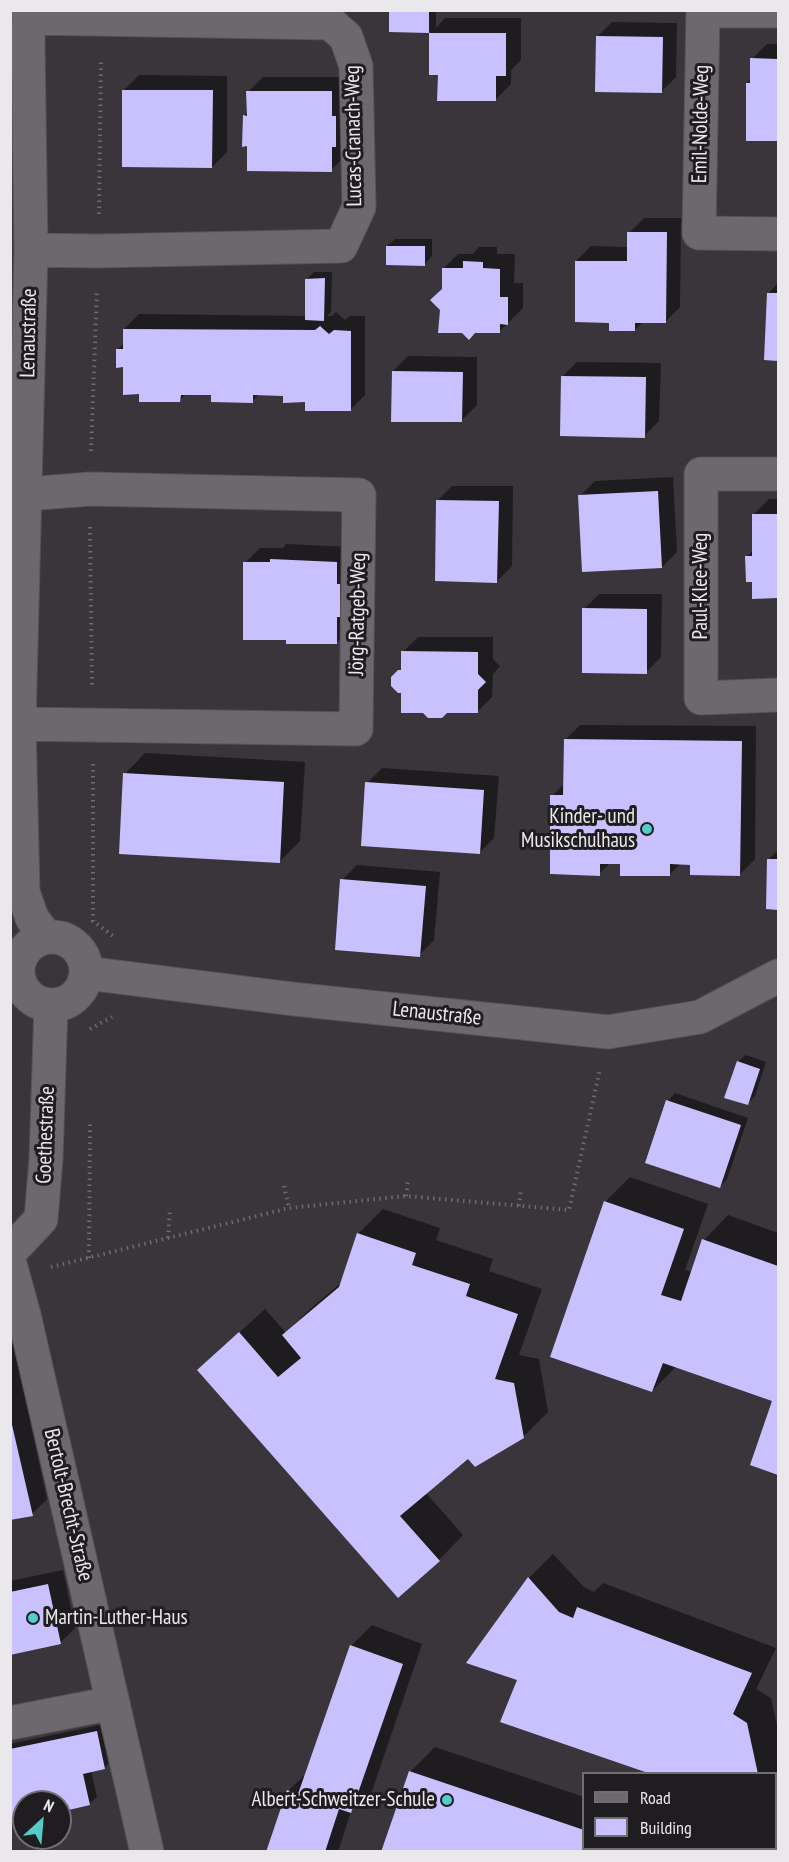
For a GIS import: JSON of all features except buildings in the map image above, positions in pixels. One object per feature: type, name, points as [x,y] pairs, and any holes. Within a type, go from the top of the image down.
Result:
[{"type":"street","name":"Emil-Nolde-Weg","points":[[778,11],[704,11],[699,233],[778,234]]},
{"type":"street","name":"Lucas-Cranach-Weg","points":[[24,27],[330,23],[346,37],[356,66],[359,207],[340,246],[110,251],[31,250]]},
{"type":"street","name":"Lenaustraße","points":[[24,27],[31,250],[20,506],[19,724],[23,892],[32,918],[46,938]]},
{"type":"street","name":"Paul-Klee-Weg","points":[[778,474],[701,474],[701,698],[778,695]]},
{"type":"street","name":"Jörg-Ratgeb-Weg","points":[[19,724],[356,729],[359,495],[90,489],[20,506]]},
{"type":"street","points":[[56,937],[74,946],[81,953],[86,973],[84,983],[70,999],[51,1005],[40,1003],[23,989],[18,968],[27,948],[36,941],[56,937]]},
{"type":"street","name":"Lenaustraße","points":[[86,973],[293,999],[608,1032],[700,1017],[778,976]]},
{"type":"street","name":"Goethestraße","points":[[10,1252],[41,1219],[46,1159],[51,1005]]},
{"type":"street","name":"Bertolt-Brecht-Straße","points":[[10,1264],[24,1315],[147,1851]]},
{"type":"street","points":[[10,1723],[113,1703]]},
{"type":"path","points":[[90,1039],[90,1028],[129,1009],[135,979]]},
{"type":"path","points":[[46,1268],[289,1208],[406,1196],[569,1210],[608,1032]]},
{"type":"path","points":[[88,1258],[90,1120]]},
{"type":"path","points":[[406,1196],[408,1181]]},
{"type":"path","points":[[284,1186],[289,1208]]},
{"type":"path","points":[[519,1206],[521,1189]]},
{"type":"path","points":[[168,1238],[170,1208]]},
{"type":"place","name":"Kinder- und Musikschulhaus","points":[[647,829]]},
{"type":"place","name":"Martin-Luther-Haus","points":[[33,1618]]},
{"type":"place","name":"Albert-Schweitzer-Schule","points":[[447,1800]]}]
